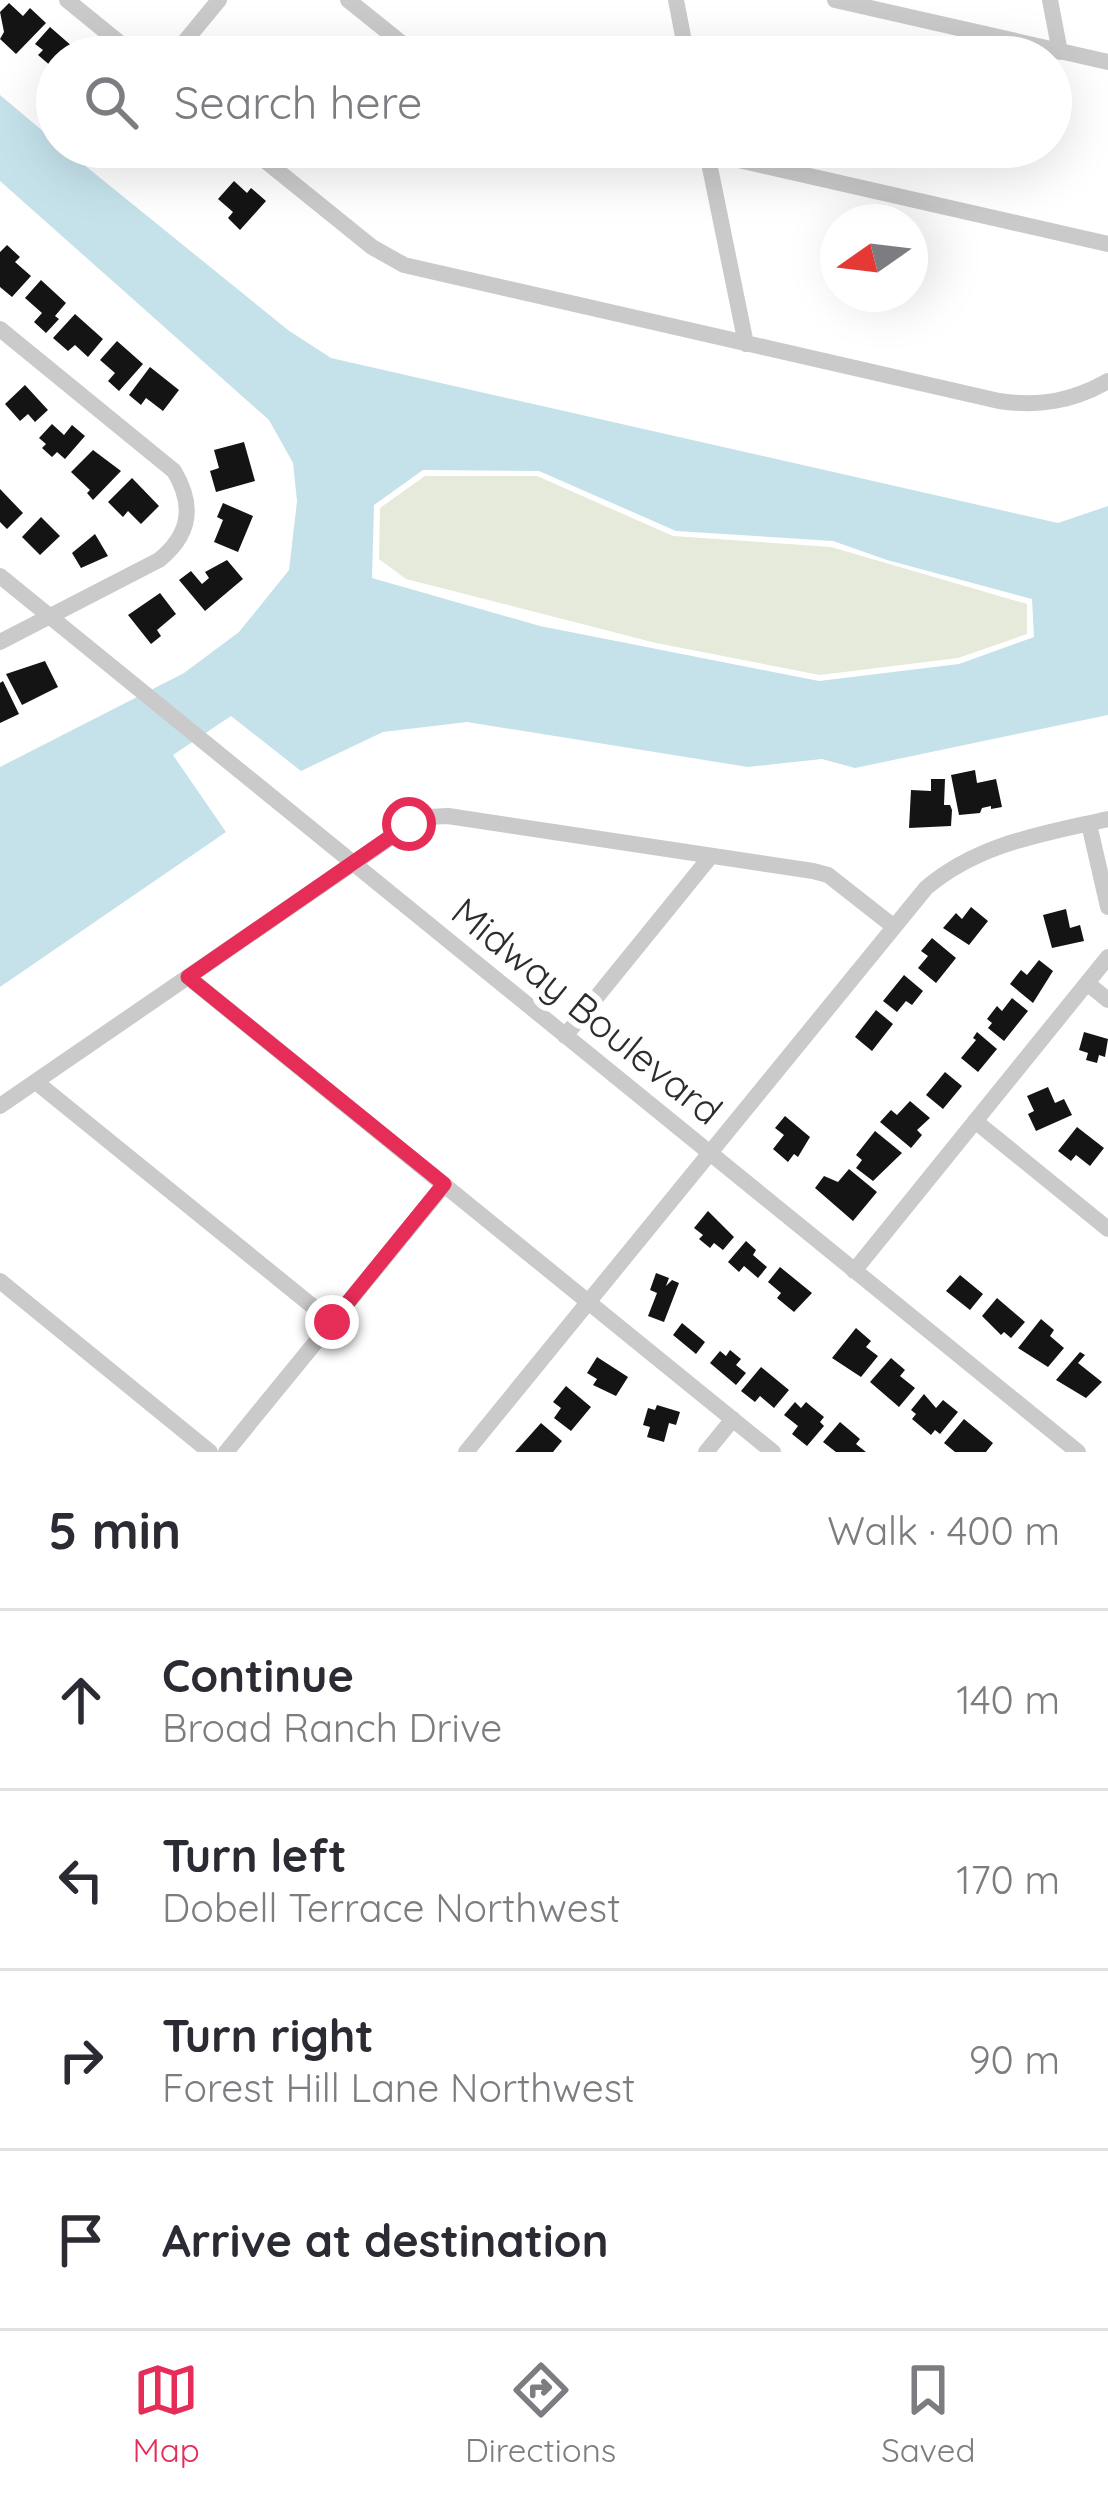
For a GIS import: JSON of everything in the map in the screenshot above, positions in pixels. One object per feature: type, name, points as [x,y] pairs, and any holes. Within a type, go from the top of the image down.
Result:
[{"type":"street","points":[[67,0],[111,36]]},
{"type":"street","points":[[189,36],[219,0]]},
{"type":"street","points":[[348,0],[392,36]]},
{"type":"street","points":[[676,0],[683,36]]},
{"type":"street","points":[[835,0],[996,36]]},
{"type":"street","points":[[1050,0],[1057,36]]},
{"type":"street","points":[[1072,54],[1108,62]]},
{"type":"street","points":[[274,168],[372,248],[404,265],[1015,404],[1064,400],[1108,381]]},
{"type":"street","points":[[710,168],[746,344]]},
{"type":"street","points":[[783,168],[1108,244]]},
{"type":"street","points":[[0,329],[174,471],[185,489],[188,509],[185,530],[159,560],[0,642]]},
{"type":"street","name":"Midway Boulevard","points":[[0,576],[1078,1452]]},
{"type":"street","points":[[0,1106],[409,824],[428,817],[828,875],[893,926]]},
{"type":"street","points":[[466,1452],[926,888],[974,855],[1108,819]]},
{"type":"street","points":[[1089,824],[1108,907]]},
{"type":"street","points":[[565,1036],[711,856]]},
{"type":"street","points":[[854,1270],[1108,957]]},
{"type":"street","points":[[188,977],[772,1452]]},
{"type":"street","points":[[1087,983],[1108,1000]]},
{"type":"street","points":[[36,1082],[332,1322]]},
{"type":"street","points":[[975,1121],[1108,1229]]},
{"type":"street","points":[[226,1452],[444,1184]]},
{"type":"street","points":[[0,1281],[210,1452]]},
{"type":"street","points":[[706,1452],[733,1420]]},
{"type":"green space","points":[[425,476],[537,476],[673,536],[831,547],[1027,604],[1027,634],[958,658],[820,675],[656,643],[406,579],[379,559],[380,508]]},
{"type":"water","points":[[0,95],[36,125],[36,168],[88,168],[288,330],[331,358],[1058,523],[1108,506],[1108,715],[855,768],[822,759],[748,767],[467,722],[383,732],[301,771],[231,716],[173,755],[226,832],[0,987],[0,767],[184,673],[239,632],[289,570],[297,501],[293,463],[269,420],[0,181]],"holes":[[[423,470],[539,471],[676,531],[833,541],[1032,599],[1034,637],[959,664],[819,681],[540,626],[372,578],[374,505]]]},
{"type":"building","points":[[9,3],[23,16],[30,8],[46,23],[16,54],[0,39],[4,32],[0,12]]},
{"type":"building","points":[[234,181],[266,201],[240,230],[228,218],[233,212],[218,199]]},
{"type":"building","points":[[7,245],[20,257],[15,262],[31,276],[12,297],[0,287],[0,252]]},
{"type":"building","points":[[41,280],[66,303],[46,333],[34,322],[42,313],[25,298]]},
{"type":"building","points":[[75,314],[103,339],[88,357],[75,345],[68,351],[53,338]]},
{"type":"building","points":[[117,341],[143,364],[119,391],[108,381],[115,373],[100,360]]},
{"type":"building","points":[[150,367],[179,390],[163,411],[146,398],[141,405],[129,395]]},
{"type":"building","points":[[25,385],[48,410],[35,422],[28,414],[20,421],[5,404]]},
{"type":"building","points":[[52,424],[64,435],[72,425],[85,436],[65,459],[57,452],[52,457],[42,448],[46,444],[39,438]]},
{"type":"building","points":[[244,442],[255,481],[216,492],[210,471],[219,468],[214,450]]},
{"type":"building","points":[[93,450],[121,471],[93,500],[87,493],[90,490],[71,472]]},
{"type":"building","points":[[132,478],[159,506],[141,524],[128,511],[123,517],[108,502]]},
{"type":"building","points":[[0,489],[23,513],[7,529],[0,522]]},
{"type":"building","points":[[223,503],[253,516],[238,552],[214,542],[223,520],[217,517]]},
{"type":"building","points":[[41,517],[60,536],[40,555],[22,537]]},
{"type":"building","points":[[95,534],[108,556],[81,568],[72,553]]},
{"type":"building","points":[[227,560],[243,579],[205,611],[179,580],[191,571],[202,584],[209,578],[205,572]]},
{"type":"building","points":[[160,593],[176,614],[157,630],[161,636],[151,644],[128,615]]},
{"type":"building","points":[[45,661],[58,687],[22,705],[6,674]]},
{"type":"building","points":[[3,681],[19,714],[0,723],[0,683]]},
{"type":"building","points":[[975,770],[977,783],[996,779],[1002,807],[959,815],[951,775]]},
{"type":"building","points":[[931,779],[945,779],[944,805],[952,810],[951,826],[909,828],[911,790],[931,791]]},
{"type":"building","points":[[971,907],[988,921],[969,945],[943,928],[956,913],[962,919]]},
{"type":"building","points":[[1066,909],[1070,928],[1080,925],[1084,941],[1052,948],[1043,915]]},
{"type":"building","points":[[932,938],[956,958],[936,983],[918,968],[928,956],[921,951]]},
{"type":"building","points":[[1039,960],[1053,971],[1033,1003],[1010,984],[1021,970],[1027,975]]},
{"type":"building","points":[[904,975],[923,991],[912,1005],[906,1001],[897,1012],[883,1001]]},
{"type":"building","points":[[1012,998],[1028,1011],[1004,1041],[988,1028],[992,1023],[987,1019]]},
{"type":"building","points":[[876,1010],[893,1024],[872,1051],[855,1037]]},
{"type":"building","points":[[977,1032],[997,1049],[978,1072],[961,1058]]},
{"type":"building","points":[[1084,1032],[1108,1039],[1105,1057],[1099,1055],[1097,1063],[1086,1060],[1088,1053],[1079,1050]]},
{"type":"building","points":[[945,1072],[962,1086],[943,1109],[926,1095]]},
{"type":"building","points":[[1048,1087],[1055,1103],[1064,1099],[1072,1115],[1036,1131],[1027,1096]]},
{"type":"building","points":[[910,1101],[930,1118],[917,1130],[922,1135],[911,1148],[880,1122],[891,1110],[897,1115]]},
{"type":"building","points":[[785,1116],[810,1137],[798,1157],[794,1154],[788,1162],[773,1149],[784,1135],[775,1128]]},
{"type":"building","points":[[1077,1127],[1104,1148],[1090,1166],[1076,1155],[1071,1161],[1058,1151]]},
{"type":"building","points":[[875,1131],[902,1153],[873,1181],[856,1168],[862,1160],[856,1155]]},
{"type":"building","points":[[849,1169],[877,1192],[853,1221],[815,1188],[824,1176],[838,1182]]},
{"type":"building","points":[[708,1211],[734,1237],[723,1250],[714,1243],[710,1248],[694,1228]]},
{"type":"building","points":[[746,1241],[767,1267],[758,1278],[744,1266],[739,1272],[728,1262]]},
{"type":"building","points":[[780,1267],[812,1293],[794,1312],[777,1298],[781,1293],[768,1282]]},
{"type":"building","points":[[656,1273],[669,1278],[666,1286],[672,1280],[679,1283],[664,1322],[648,1316],[657,1293],[650,1290]]},
{"type":"building","points":[[960,1275],[983,1294],[970,1310],[946,1291]]},
{"type":"building","points":[[997,1298],[1025,1322],[1011,1338],[1004,1332],[1001,1335],[982,1316]]},
{"type":"building","points":[[1041,1319],[1064,1348],[1048,1367],[1018,1348]]},
{"type":"building","points":[[682,1323],[705,1342],[696,1354],[673,1335]]},
{"type":"building","points":[[856,1328],[871,1341],[866,1347],[878,1356],[861,1377],[832,1358]]},
{"type":"building","points":[[730,1350],[741,1359],[736,1365],[746,1373],[736,1385],[710,1363],[720,1351],[726,1356]]},
{"type":"building","points":[[1080,1352],[1085,1355],[1078,1363],[1102,1382],[1086,1398],[1056,1380]]},
{"type":"building","points":[[597,1357],[628,1377],[616,1396],[593,1385],[597,1379],[587,1373]]},
{"type":"building","points":[[891,1358],[905,1370],[900,1376],[915,1388],[899,1407],[870,1382]]},
{"type":"building","points":[[761,1367],[789,1390],[774,1408],[760,1396],[755,1402],[741,1391]]},
{"type":"building","points":[[566,1386],[591,1407],[571,1431],[554,1418],[561,1408],[553,1402]]},
{"type":"building","points":[[924,1394],[936,1408],[943,1400],[958,1412],[940,1434],[935,1430],[931,1435],[912,1419],[916,1414],[911,1410]]},
{"type":"building","points":[[795,1402],[801,1408],[806,1402],[824,1417],[820,1422],[824,1426],[807,1446],[792,1434],[798,1426],[784,1415]]},
{"type":"building","points":[[657,1405],[680,1412],[676,1425],[669,1423],[664,1442],[647,1437],[650,1427],[643,1425],[648,1408],[655,1410]]},
{"type":"building","points":[[964,1419],[993,1443],[986,1452],[955,1452],[944,1443]]},
{"type":"building","points":[[840,1422],[860,1439],[856,1444],[866,1452],[836,1452],[823,1442]]},
{"type":"building","points":[[541,1423],[562,1441],[553,1452],[515,1452]]},
{"type":"route","points":[[332,1322],[444,1184],[188,977],[409,824]]}]
